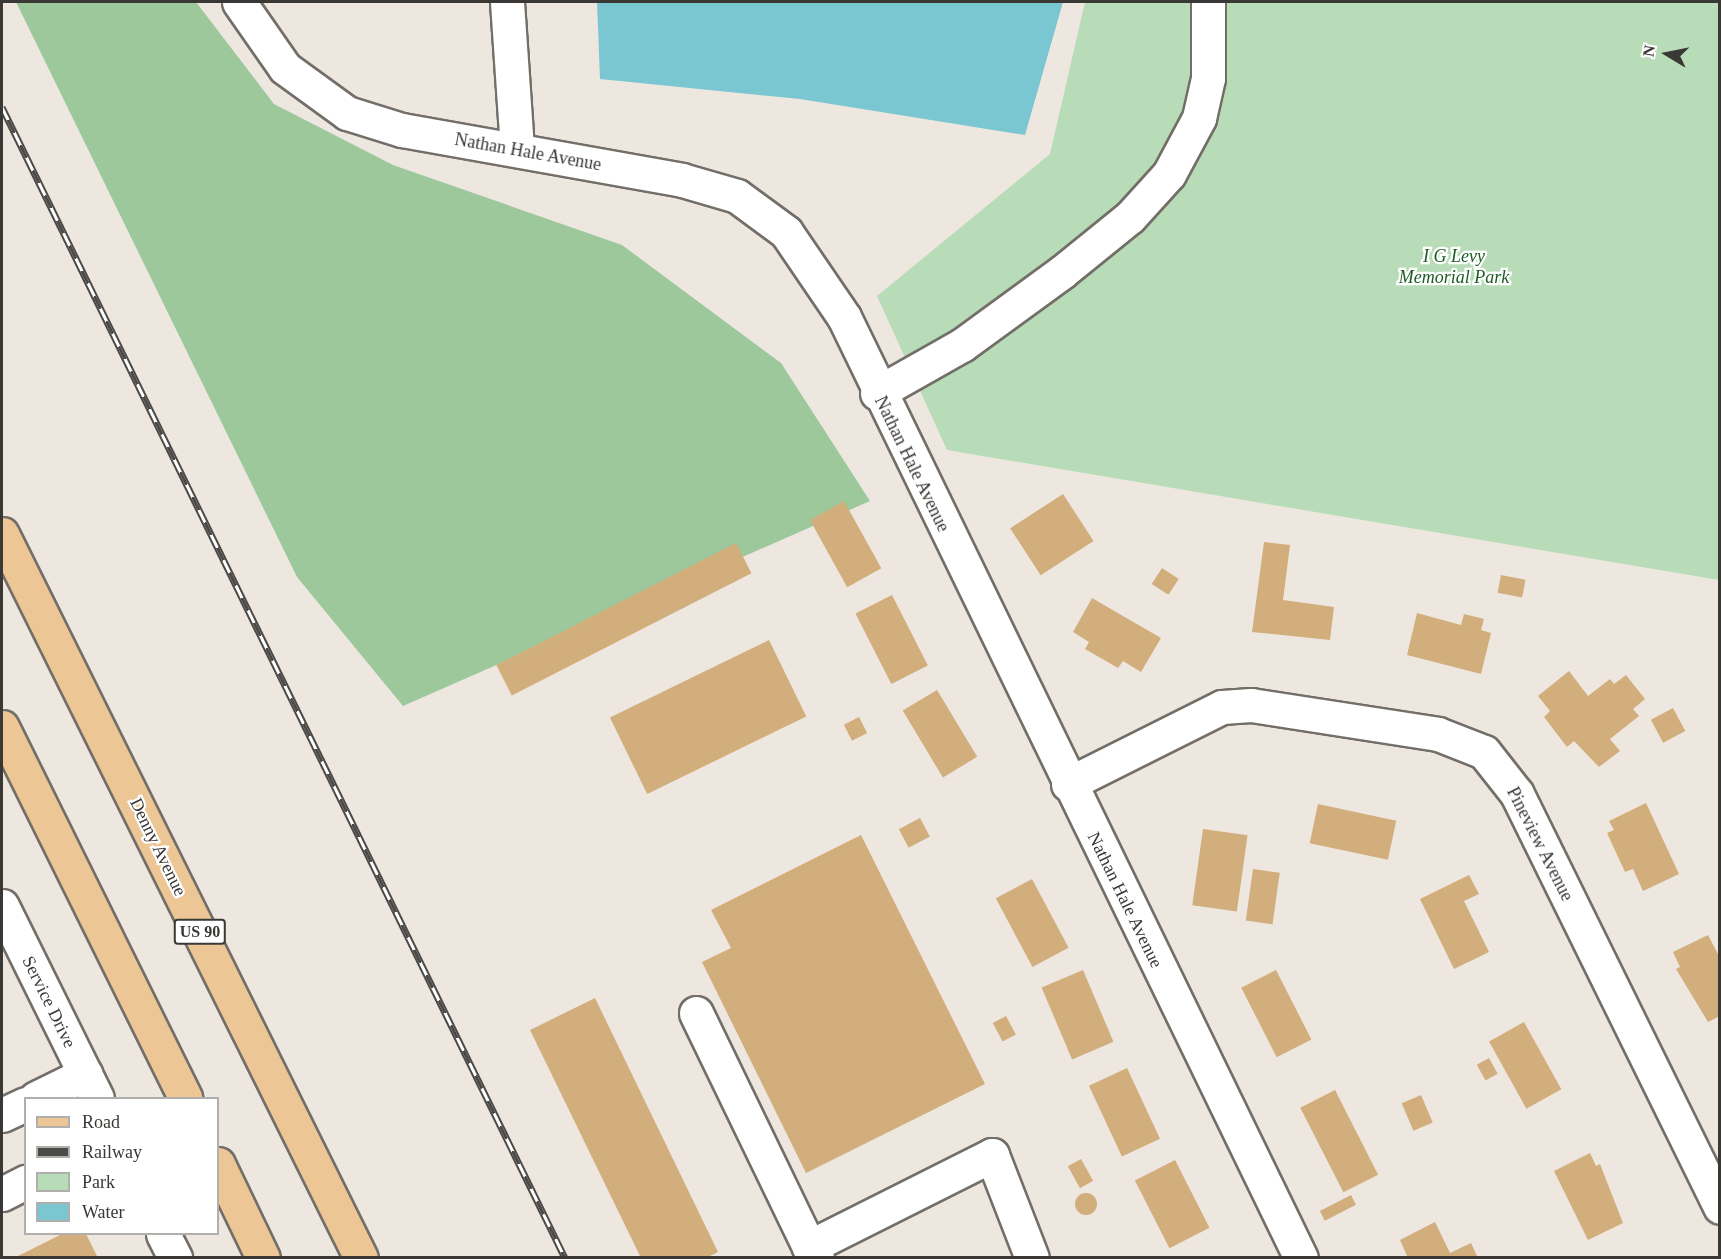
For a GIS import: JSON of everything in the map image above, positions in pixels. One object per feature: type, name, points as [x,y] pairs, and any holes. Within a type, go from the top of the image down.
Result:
[{"type":"main road","name":"Denny Avenue","points":[[2,534],[361,1257]]},
{"type":"main road","points":[[2,727],[185,1097]]},
{"type":"main road","points":[[219,1166],[263,1257]]},
{"type":"street","name":"Nathan Hale Avenue","points":[[238,2],[285,68],[347,113],[402,130],[682,180],[737,196],[761,211],[811,261],[844,317],[877,393],[1301,1257]]},
{"type":"street","points":[[507,2],[517,150]]},
{"type":"street","points":[[877,393],[962,345],[1062,272],[1130,217],[1169,174],[1185,149],[1204,98],[1208,2]]},
{"type":"street","name":"Pineview Avenue","points":[[1068,784],[1222,707],[1251,705],[1438,734],[1484,752],[1517,794],[1719,1207]]},
{"type":"street","name":"Service Drive","points":[[2,906],[91,1086]]},
{"type":"street","points":[[696,1012],[813,1252],[992,1155],[1032,1257]]},
{"type":"street","points":[[41,1097],[91,1086]]},
{"type":"street","points":[[2,1194],[24,1183]]},
{"type":"street","points":[[164,1235],[175,1257]]},
{"type":"green space","points":[[16,2],[196,2],[274,104],[393,165],[622,245],[781,363],[870,501],[403,706],[297,577]]},
{"type":"green space","name":"I G Levy Memorial Park","points":[[1085,2],[1719,2],[1719,580],[947,450],[877,296],[1050,154]]},
{"type":"water","points":[[597,2],[1063,2],[1025,135],[800,99],[600,79]]},
{"type":"building","points":[[1063,494],[1093,541],[1041,575],[1010,528]]},
{"type":"building","points":[[844,501],[881,568],[847,587],[810,520]]},
{"type":"building","points":[[1264,542],[1290,545],[1283,600],[1334,607],[1330,640],[1252,632]]},
{"type":"building","points":[[736,543],[751,573],[512,695],[496,665]]},
{"type":"building","points":[[1162,568],[1179,579],[1168,595],[1152,584]]},
{"type":"building","points":[[1501,575],[1526,580],[1522,597],[1498,593]]},
{"type":"building","points":[[892,595],[928,665],[891,684],[855,614]]},
{"type":"building","points":[[1092,598],[1161,638],[1141,672],[1123,661],[1118,668],[1085,649],[1089,642],[1073,632]]},
{"type":"building","points":[[1417,613],[1461,625],[1464,614],[1484,619],[1481,630],[1491,633],[1481,674],[1407,655]]},
{"type":"building","points":[[769,640],[806,716],[647,794],[610,718]]},
{"type":"building","points":[[1569,671],[1588,696],[1610,679],[1614,684],[1626,675],[1645,699],[1633,709],[1639,716],[1610,739],[1620,751],[1599,767],[1574,741],[1567,747],[1544,717],[1550,711],[1538,696]]},
{"type":"building","points":[[937,690],[977,757],[943,777],[903,711]]},
{"type":"building","points":[[1673,708],[1685,731],[1663,743],[1651,720]]},
{"type":"building","points":[[859,717],[867,733],[852,741],[844,725]]},
{"type":"building","points":[[1646,803],[1679,874],[1643,891],[1633,869],[1625,872],[1607,833],[1614,830],[1609,821]]},
{"type":"building","points":[[1318,804],[1396,821],[1388,860],[1310,843]]},
{"type":"building","points":[[920,818],[930,837],[909,848],[899,829]]},
{"type":"building","points":[[1203,829],[1248,835],[1237,912],[1192,905]]},
{"type":"building","points":[[861,835],[985,1084],[806,1173],[702,962],[731,948],[711,910]]},
{"type":"building","points":[[1253,869],[1280,873],[1273,924],[1246,920]]},
{"type":"building","points":[[1469,875],[1479,894],[1464,901],[1489,952],[1454,969],[1420,899]]},
{"type":"building","points":[[1032,879],[1069,948],[1032,967],[996,898]]},
{"type":"building","points":[[1708,935],[1720,958],[1720,1016],[1708,1022],[1676,969],[1680,967],[1673,952]]},
{"type":"building","points":[[1083,970],[1113,1042],[1072,1059],[1042,988]]},
{"type":"building","points":[[1276,970],[1311,1039],[1277,1057],[1241,988]]},
{"type":"building","points":[[595,998],[718,1252],[706,1258],[641,1258],[530,1030]]},
{"type":"building","points":[[1006,1016],[1016,1035],[1003,1042],[993,1023]]},
{"type":"building","points":[[1524,1022],[1561,1089],[1526,1109],[1489,1041]]},
{"type":"building","points":[[1489,1058],[1498,1074],[1485,1081],[1477,1065]]},
{"type":"building","points":[[1127,1068],[1160,1139],[1122,1156],[1089,1086]]},
{"type":"building","points":[[1335,1090],[1378,1175],[1343,1192],[1300,1108]]},
{"type":"building","points":[[1421,1095],[1433,1123],[1413,1131],[1402,1103]]},
{"type":"building","points":[[1590,1153],[1596,1166],[1600,1164],[1623,1223],[1588,1240],[1554,1171]]},
{"type":"building","points":[[1081,1159],[1093,1181],[1080,1188],[1068,1166]]},
{"type":"building","points":[[1175,1160],[1210,1228],[1169,1248],[1135,1180]]},
{"type":"building","points":[[1086,1193],[1094,1196],[1097,1204],[1094,1212],[1086,1215],[1078,1212],[1075,1204],[1078,1196]]},
{"type":"building","points":[[1351,1195],[1356,1205],[1325,1221],[1320,1211]]},
{"type":"building","points":[[1435,1222],[1450,1253],[1471,1243],[1478,1258],[1408,1258],[1400,1240]]},
{"type":"building","points":[[60,1235],[86,1235],[98,1258],[14,1258]]},
{"type":"railway","points":[[2,107],[565,1258]]}]
